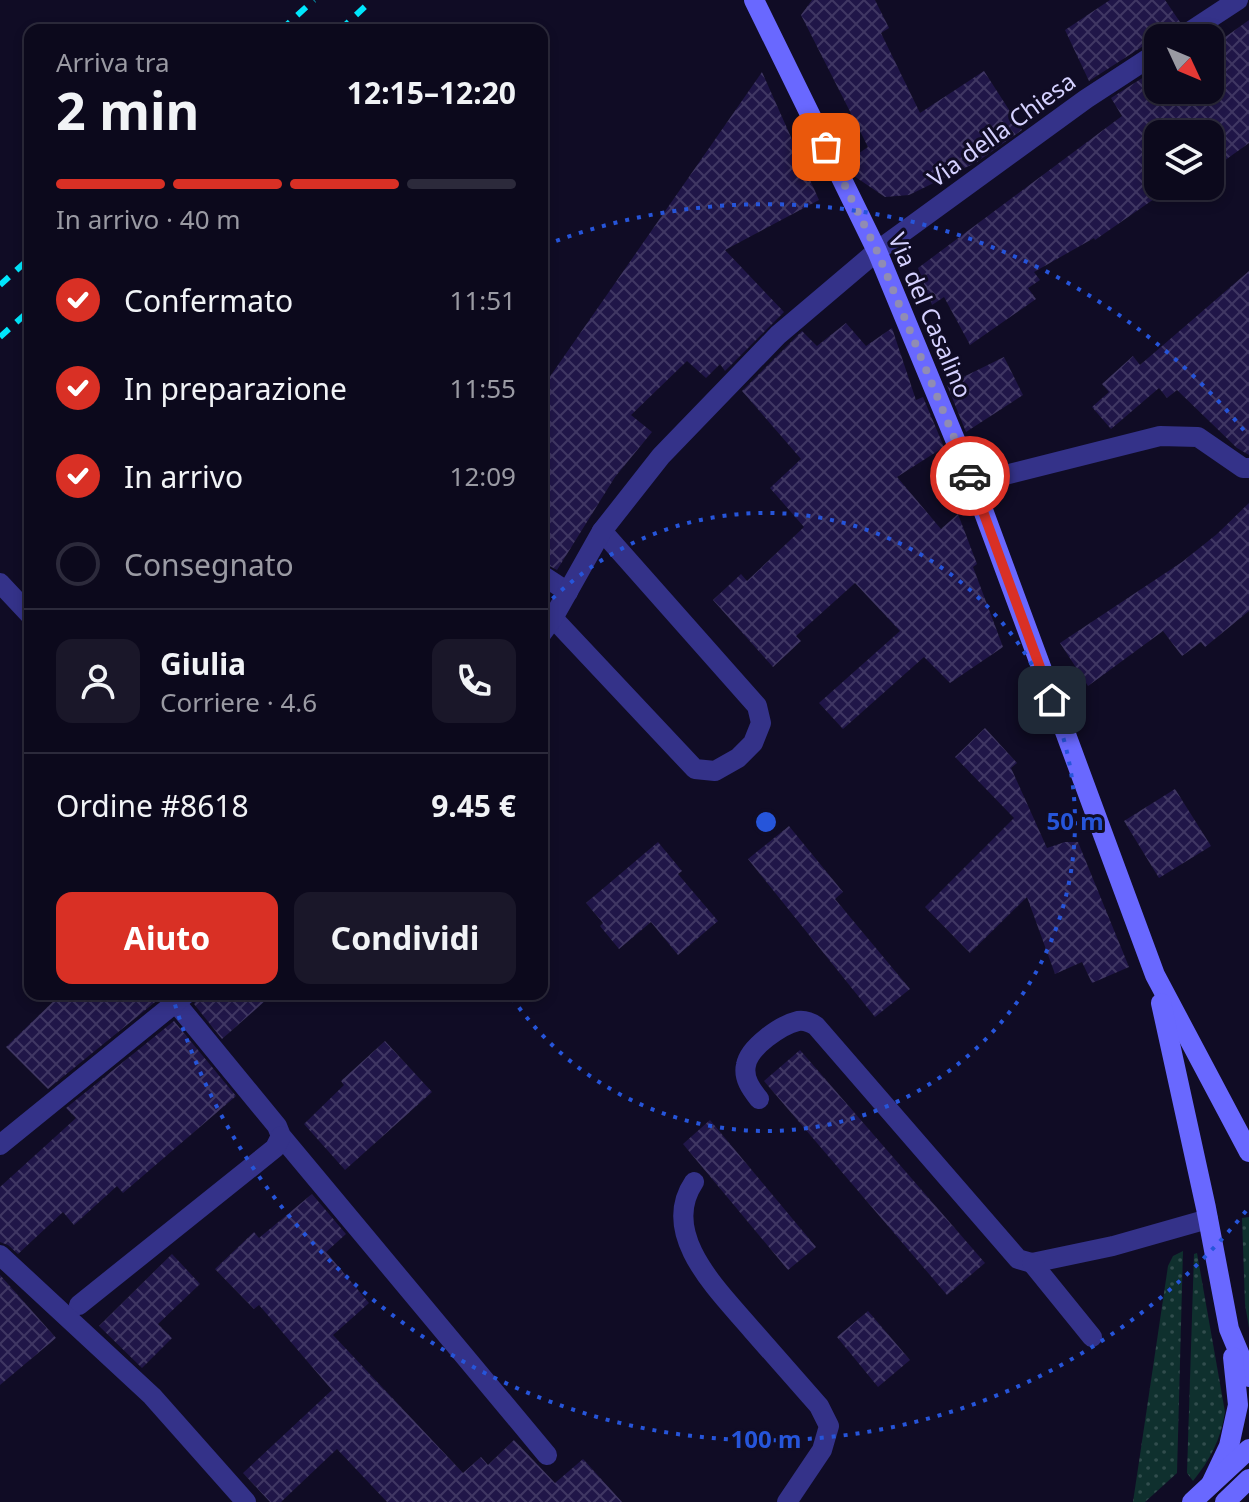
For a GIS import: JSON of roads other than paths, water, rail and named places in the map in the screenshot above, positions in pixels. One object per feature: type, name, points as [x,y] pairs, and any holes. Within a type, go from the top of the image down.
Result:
[{"type":"street","name":"Via del Casalino","points":[[754,0],[877,251],[973,483],[1155,975]]},
{"type":"street","points":[[1201,24],[1238,0]]},
{"type":"street","name":"Via della Chiesa","points":[[548,626],[602,531],[661,456],[778,335],[877,251],[1086,99],[1144,61]]},
{"type":"street","points":[[973,483],[1160,436],[1198,437],[1243,468],[1249,468]]},
{"type":"street","points":[[548,626],[695,769],[715,771],[738,758],[753,743],[761,723],[757,706],[602,531]]},
{"type":"street","points":[[548,579],[568,592]]},
{"type":"street","points":[[0,583],[24,609]]},
{"type":"street","points":[[1155,975],[1249,1152]]},
{"type":"street","points":[[1155,975],[1208,1219],[1229,1329],[1238,1405],[1229,1446],[1211,1484]]},
{"type":"street","points":[[0,1145],[180,1000]]},
{"type":"street","points":[[182,1000],[277,1126],[281,1136],[547,1455]]},
{"type":"street","points":[[759,1099],[747,1084],[745,1067],[750,1054],[779,1030],[797,1021],[808,1021],[816,1026],[1018,1259],[1032,1263],[1113,1246],[1208,1219]]},
{"type":"street","points":[[79,1305],[275,1148],[281,1136]]},
{"type":"street","points":[[694,1182],[682,1211],[689,1244],[706,1276],[819,1406],[829,1426],[822,1450],[787,1502]]},
{"type":"street","points":[[0,1255],[152,1396],[246,1502]]},
{"type":"street","points":[[1032,1263],[1092,1337]]},
{"type":"street","points":[[1229,1329],[1249,1377]]},
{"type":"street","points":[[1192,1502],[1249,1449]]},
{"type":"street","points":[[1225,1502],[1249,1479]]},
{"type":"railway","points":[[288,24],[314,0]]},
{"type":"railway","points":[[346,24],[372,0]]},
{"type":"railway","points":[[0,285],[24,263]]},
{"type":"railway","points":[[0,337],[24,315]]}]
